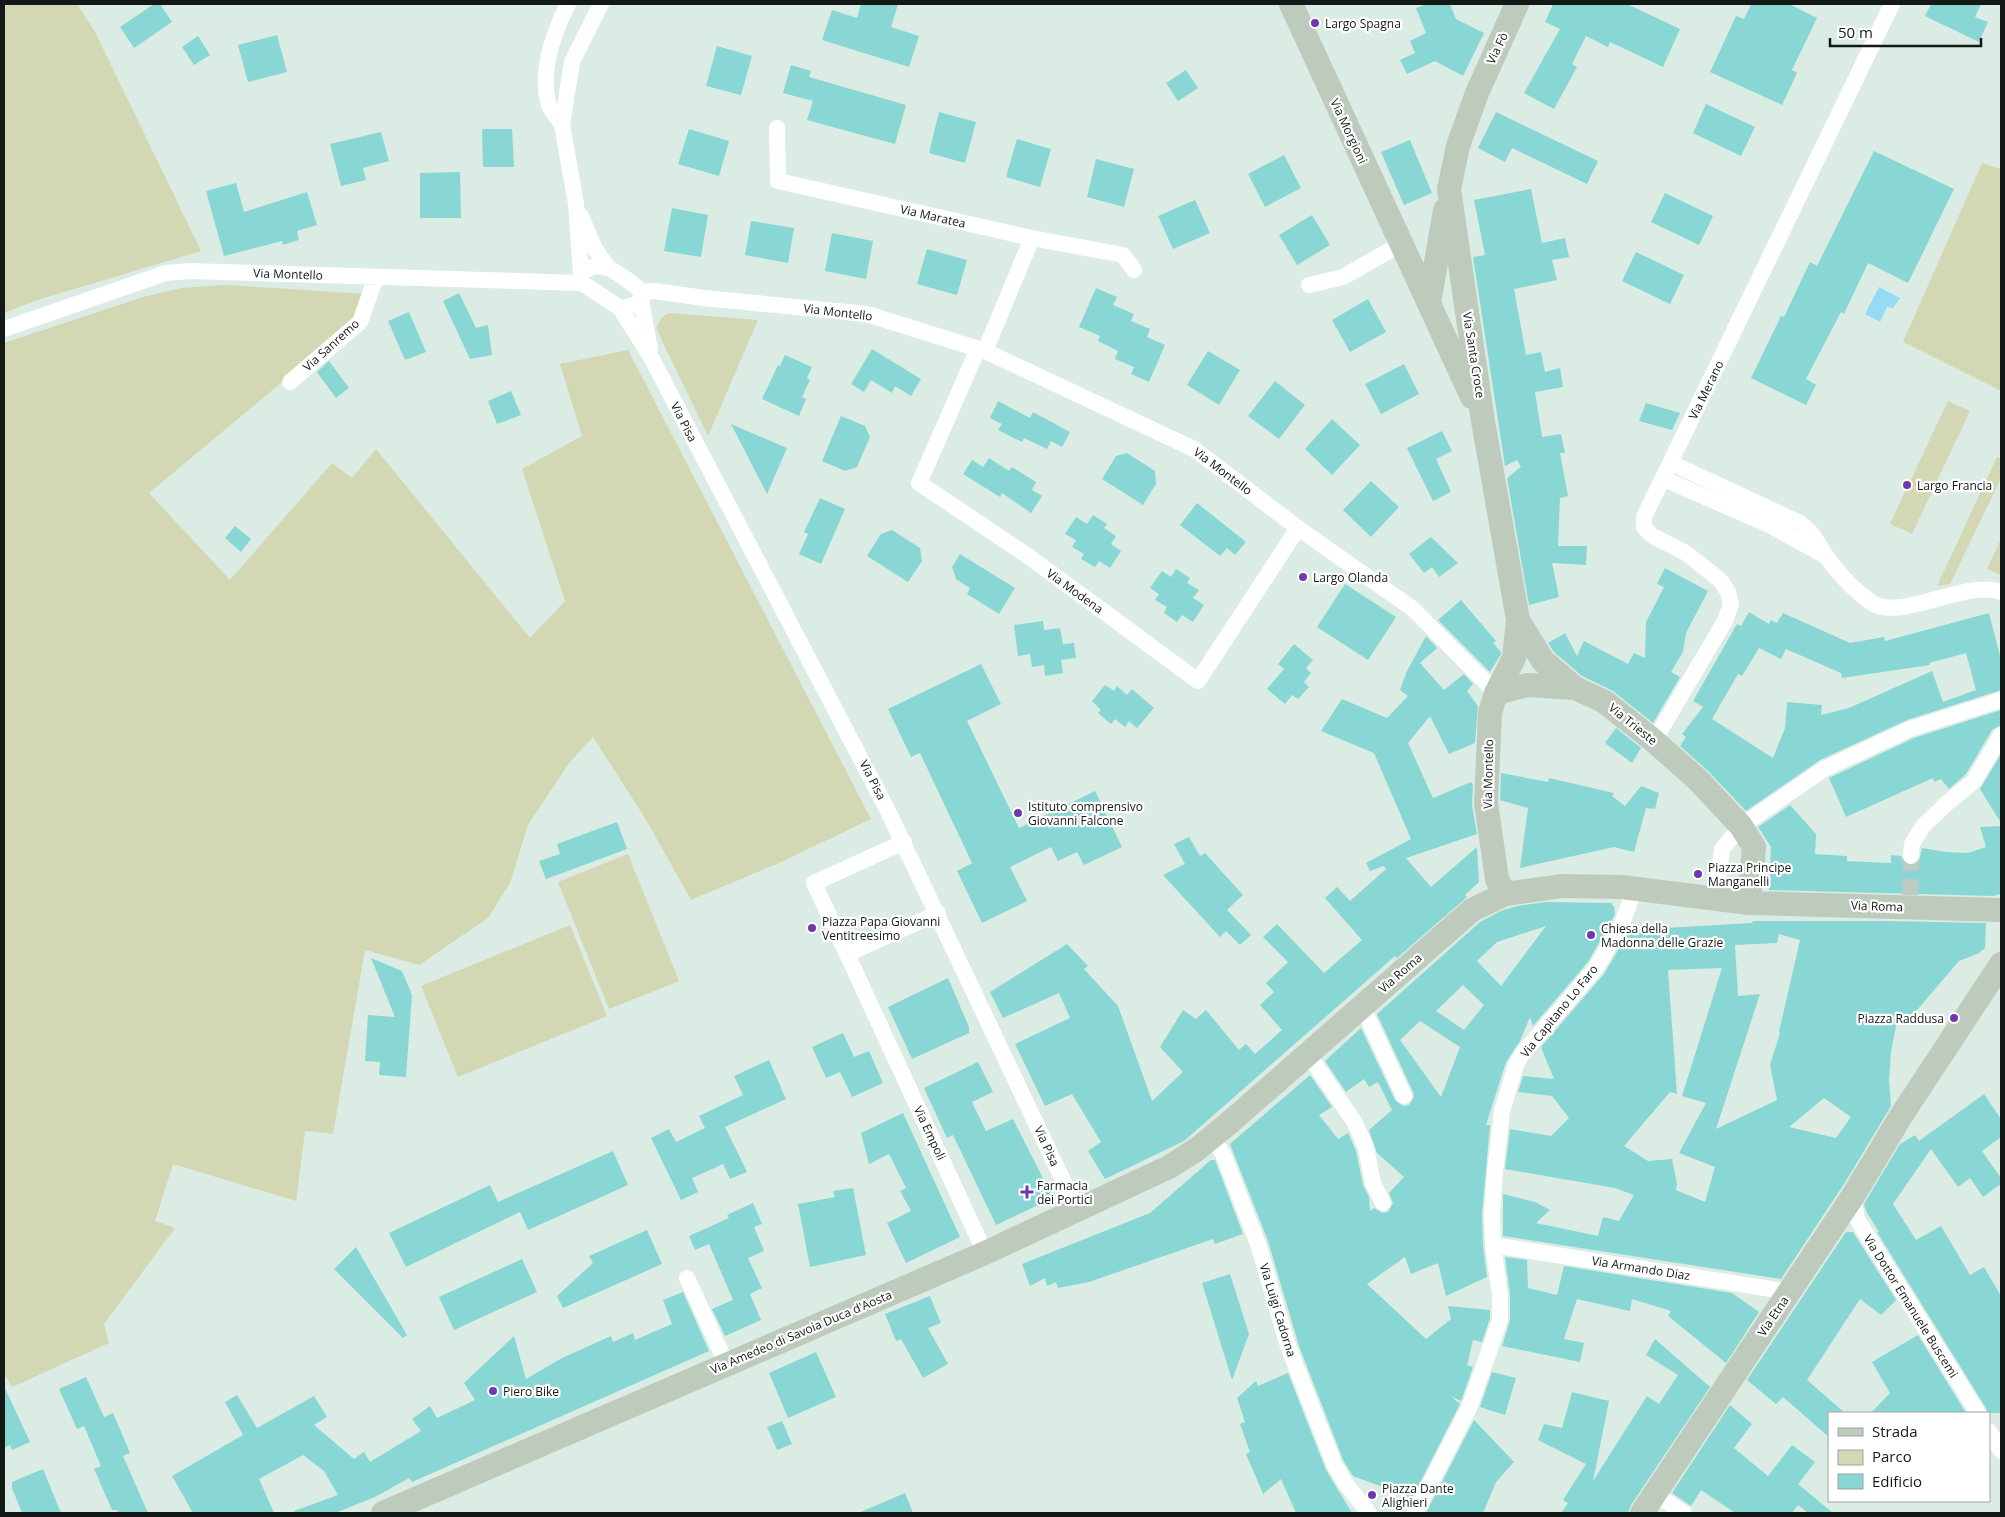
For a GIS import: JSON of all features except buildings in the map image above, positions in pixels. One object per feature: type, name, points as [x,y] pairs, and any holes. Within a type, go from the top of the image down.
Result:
[{"type":"street","points":[[562,125],[548,103],[546,65],[559,22],[568,4]]},
{"type":"street","points":[[576,204],[595,249],[608,266],[642,297],[632,306],[620,308],[582,278],[576,204],[562,125],[572,62],[601,4]]},
{"type":"street","name":"Via Morgioni","points":[[1291,4],[1484,421]]},
{"type":"street","name":"Via Fò","points":[[1477,93],[1517,4]]},
{"type":"street","name":"Via Merano","points":[[1654,741],[1725,621],[1731,604],[1728,592],[1720,580],[1686,553],[1651,535],[1644,527],[1644,517],[1892,4]]},
{"type":"street","name":"Via Santa Croce","points":[[1477,93],[1458,146],[1449,188],[1484,421],[1518,620]]},
{"type":"street","name":"Via Maratea","points":[[777,128],[778,181],[1032,238],[1122,255],[1134,270]]},
{"type":"street","points":[[1449,188],[1439,246],[1434,313],[1467,314]]},
{"type":"street","points":[[982,350],[1032,238]]},
{"type":"street","points":[[1309,285],[1343,277],[1405,251],[1439,246]]},
{"type":"street","points":[[582,278],[591,267],[608,266]]},
{"type":"street","name":"Via Montello","points":[[4,329],[166,273],[582,278]]},
{"type":"street","name":"Via Sanremo","points":[[290,382],[360,322],[376,277]]},
{"type":"street","name":"Via Montello","points":[[642,297],[654,291],[704,298],[867,314],[982,350],[1194,449],[1298,528],[1413,609],[1496,693],[1490,713],[1486,803],[1497,879],[1505,894]]},
{"type":"street","name":"Via Pisa","points":[[642,297],[652,359]]},
{"type":"street","name":"Via Pisa","points":[[620,308],[652,359],[869,772],[938,913],[1077,1210]]},
{"type":"street","name":"Via Modena","points":[[982,350],[919,483],[1028,556],[1198,681],[1298,528]]},
{"type":"street","points":[[1671,463],[1800,523],[1812,532],[1826,555],[1851,587],[1876,606],[1897,608],[1984,589],[2001,592]]},
{"type":"street","points":[[1664,479],[1769,525],[1826,555]]},
{"type":"street","points":[[1518,620],[1543,661],[1575,688]]},
{"type":"street","points":[[1496,693],[1514,658],[1518,620]]},
{"type":"street","name":"Via Trieste","points":[[1496,693],[1528,685],[1575,688],[1605,702],[1654,741],[1698,780],[1741,826],[1754,848],[1758,902]]},
{"type":"street","points":[[1716,899],[1722,848],[1741,826],[1824,769],[1910,729],[2001,700]]},
{"type":"street","points":[[1911,856],[1912,844],[1923,826],[1974,781],[2001,735]]},
{"type":"street","name":"Via Empoli","points":[[904,842],[814,883],[985,1253]]},
{"type":"street","name":"Via Roma","points":[[1212,1137],[1472,910],[1505,894],[1562,886],[1628,888],[1716,899],[1758,902],[1910,901],[1994,910]]},
{"type":"street","name":"Via Capitano Lo Faro","points":[[1418,1507],[1468,1408],[1500,1320],[1500,1295],[1493,1245],[1492,1214],[1502,1111],[1516,1065],[1522,1054],[1596,968],[1621,926],[1628,888]]},
{"type":"street","points":[[847,954],[938,913]]},
{"type":"street","name":"Via Etna","points":[[1642,1513],[1853,1196],[1901,1116],[2001,964]]},
{"type":"street","points":[[1362,1006],[1404,1096]]},
{"type":"street","points":[[1308,1054],[1355,1123],[1366,1148],[1373,1183],[1383,1203]]},
{"type":"street","name":"Via Amedeo di Savoia Duca d'Aosta","points":[[383,1513],[985,1253],[1169,1167],[1212,1137]]},
{"type":"street","name":"Via Luigi Cadorna","points":[[1212,1137],[1223,1154],[1258,1244],[1288,1346],[1335,1466],[1346,1484],[1369,1513]]},
{"type":"street","name":"Via Dottor Emanuele Buscemi","points":[[1853,1196],[1857,1219],[1977,1412]]},
{"type":"street","name":"Via Armando Diaz","points":[[1493,1245],[1790,1292]]},
{"type":"street","points":[[687,1278],[727,1365]]},
{"type":"street","points":[[1990,1433],[2001,1451]]},
{"type":"street","points":[[1655,1494],[1684,1513]]},
{"type":"green space","points":[[4,4],[77,4],[95,32],[201,251],[34,301],[4,313]]},
{"type":"green space","points":[[1982,163],[2001,169],[2001,391],[1903,342]]},
{"type":"green space","points":[[225,285],[366,294],[353,323],[149,493],[230,580],[332,463],[352,478],[376,449],[530,638],[565,601],[522,469],[582,436],[560,364],[628,350],[871,819],[781,862],[691,900],[645,818],[593,737],[570,762],[528,825],[510,883],[488,918],[419,965],[365,950],[333,1134],[305,1131],[296,1201],[173,1164],[155,1221],[175,1228],[104,1324],[109,1343],[12,1387],[4,1373],[4,343],[143,297],[182,288]]},
{"type":"green space","points":[[669,313],[758,320],[708,436],[656,328],[662,317]]},
{"type":"green space","points":[[1948,401],[1970,411],[1912,534],[1890,524]]},
{"type":"green space","points":[[1997,457],[2001,458],[2001,478],[1950,584],[1937,586]]},
{"type":"green space","points":[[2001,539],[2001,575],[1987,569]]},
{"type":"green space","points":[[628,854],[679,981],[609,1009],[558,882]]},
{"type":"green space","points":[[570,925],[607,1016],[458,1077],[421,986]]},
{"type":"water","points":[[1879,287],[1900,298],[1893,308],[1887,307],[1880,322],[1865,314]]},
{"type":"tunnel","points":[[1910,895],[1911,856]]},
{"type":"place","name":"Largo Spagna","points":[[1315,23]]},
{"type":"place","name":"Largo Francia","points":[[1907,485]]},
{"type":"place","name":"Largo Olanda","points":[[1303,577]]},
{"type":"place","name":"Istituto comprensivo Giovanni Falcone","points":[[1018,813]]},
{"type":"place","name":"Piazza Principe Manganelli","points":[[1698,874]]},
{"type":"place","name":"Piazza Papa Giovanni Ventitreesimo","points":[[812,928]]},
{"type":"place","name":"Chiesa della Madonna delle Grazie","points":[[1591,935]]},
{"type":"place","name":"Piazza Raddusa","points":[[1954,1018]]},
{"type":"place","name":"Farmacia dei Portici","points":[[1027,1192]]},
{"type":"place","name":"Piero Bike","points":[[493,1391]]},
{"type":"place","name":"Piazza Dante Alighieri","points":[[1372,1495]]}]
